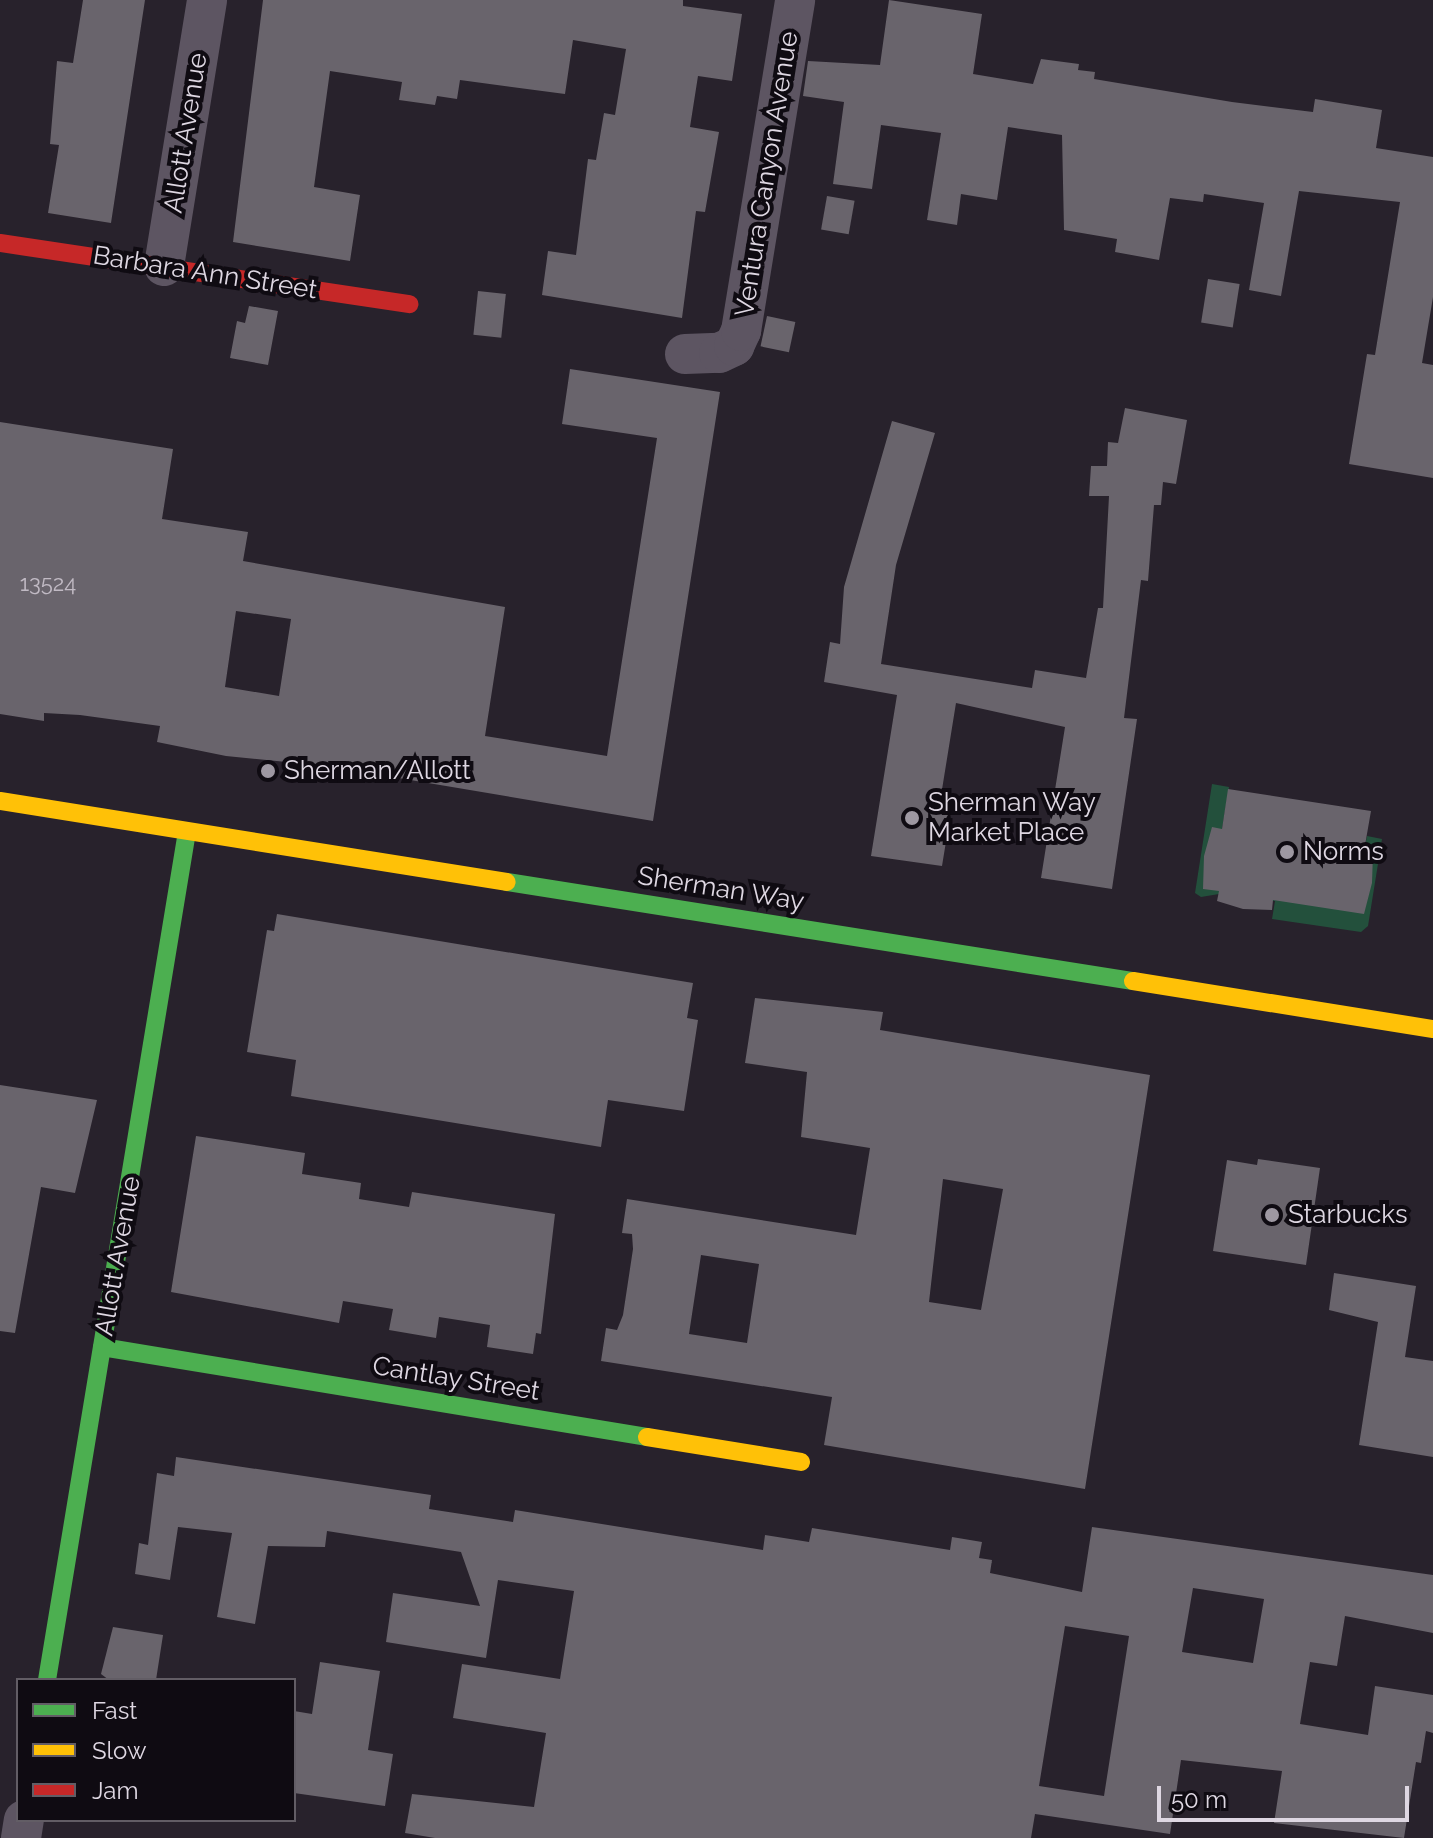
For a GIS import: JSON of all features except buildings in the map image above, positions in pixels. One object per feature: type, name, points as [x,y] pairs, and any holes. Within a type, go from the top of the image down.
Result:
[{"type":"street","name":"Allott Avenue","points":[[164,266],[207,0]]},
{"type":"street","name":"Ventura Canyon Avenue","points":[[685,354],[719,353],[734,346],[741,331],[795,0]]},
{"type":"street","name":"Barbara Ann Street","points":[[0,243],[409,304]]},
{"type":"street","name":"Sherman Way","points":[[0,801],[1433,1029]]},
{"type":"street","name":"Allott Avenue","points":[[47,1678],[187,832]]},
{"type":"street","name":"Cantlay Street","points":[[102,1347],[801,1462]]},
{"type":"green space","points":[[1212,784],[1229,787],[1221,835],[1225,893],[1201,897],[1195,893]]},
{"type":"green space","points":[[1367,836],[1382,839],[1368,926],[1361,932],[1272,919],[1275,901],[1267,900],[1363,857]]},
{"type":"traffic: fast","points":[[47,1678],[187,832]]},
{"type":"traffic: fast","points":[[507,882],[1133,981]]},
{"type":"traffic: fast","points":[[102,1347],[647,1437]]},
{"type":"traffic: slow","points":[[0,801],[507,882]]},
{"type":"traffic: slow","points":[[1133,981],[1433,1029]]},
{"type":"traffic: slow","points":[[647,1437],[801,1462]]},
{"type":"traffic: jam","points":[[0,243],[409,304]]},
{"type":"place","name":"Sherman/Allott","points":[[268,771]]},
{"type":"place","name":"Sherman Way Market Place","points":[[912,818]]},
{"type":"place","name":"Norms","points":[[1287,852]]},
{"type":"place","name":"Starbucks","points":[[1272,1215]]}]
